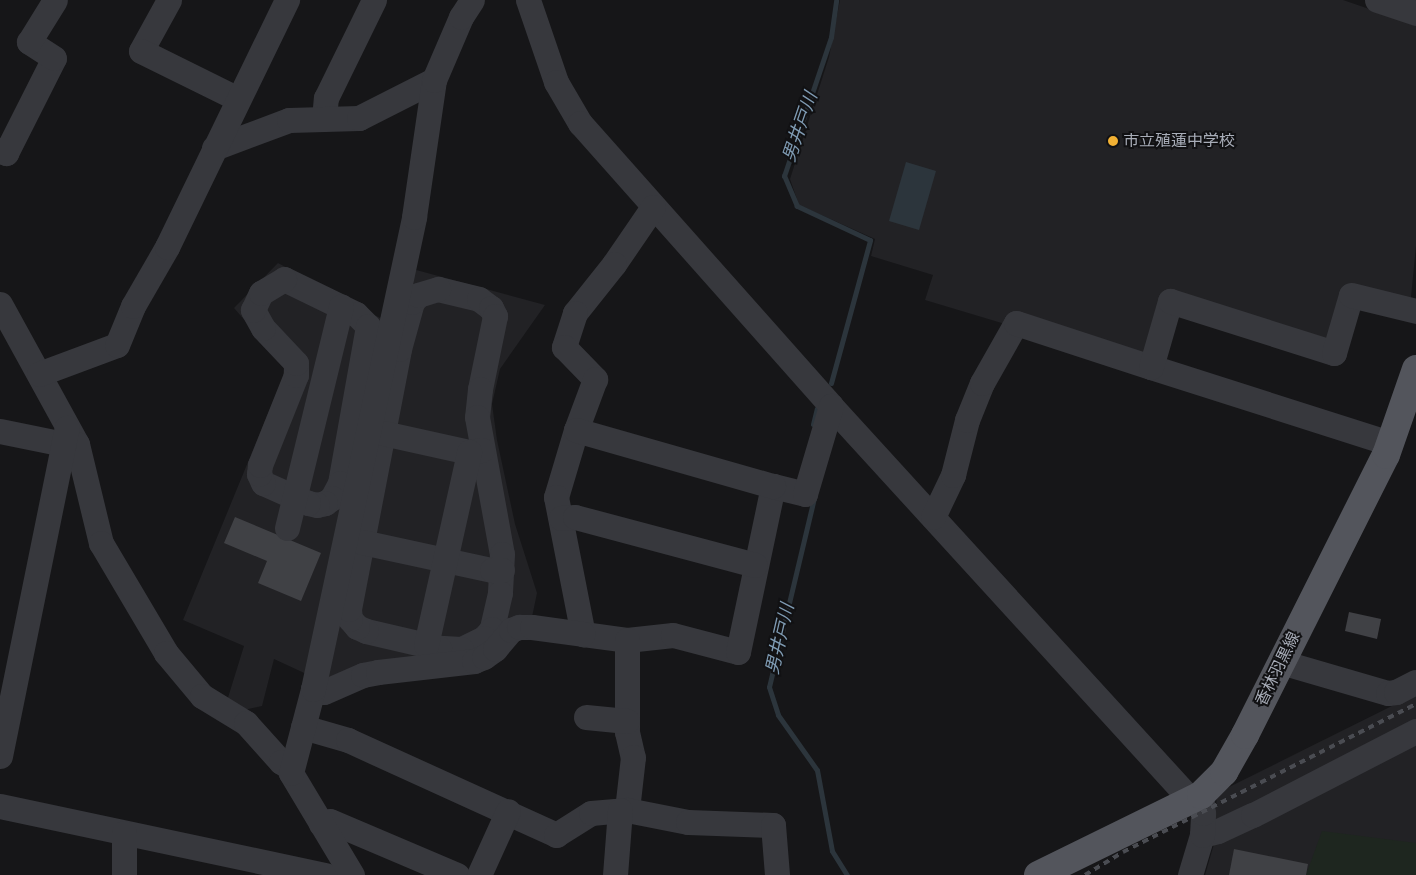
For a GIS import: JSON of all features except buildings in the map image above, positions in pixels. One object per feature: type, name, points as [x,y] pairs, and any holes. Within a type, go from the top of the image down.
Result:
[{"type":"main road","name":"香林羽黒線","points":[[1038,875],[1196,797],[1216,782],[1230,763],[1386,454],[1416,369]]},
{"type":"street","points":[[0,150],[6,152],[54,58],[29,42],[55,0]]},
{"type":"street","points":[[169,0],[141,51],[238,99]]},
{"type":"street","points":[[39,374],[118,345],[134,306],[167,247],[287,0]]},
{"type":"street","points":[[324,118],[326,98],[374,0]]},
{"type":"street","points":[[352,875],[294,780],[292,769],[313,689],[414,217],[434,80],[461,17],[472,0]]},
{"type":"street","points":[[528,0],[556,82],[580,123],[831,406],[1196,797],[1203,813],[1202,835],[1190,875]]},
{"type":"street","points":[[1377,0],[1416,13]]},
{"type":"street","points":[[214,148],[289,120],[359,118],[434,80]]},
{"type":"street","points":[[584,634],[556,497],[576,430],[595,379],[564,347],[575,313],[614,264],[653,207]]},
{"type":"street","points":[[284,279],[341,306],[364,320],[368,326],[340,483],[332,498],[326,503],[317,505],[296,498],[262,482],[259,474],[260,465],[283,408],[296,375],[296,363],[256,318],[253,310],[254,303],[260,292],[284,279]]},
{"type":"street","points":[[426,645],[446,559],[476,451],[478,406],[495,316],[486,302],[452,291],[429,291],[418,295],[412,302],[399,349],[349,609],[350,619],[357,627],[366,631],[426,645],[461,649],[484,638],[492,629],[502,570],[502,554],[476,451]]},
{"type":"street","points":[[1151,367],[1170,301],[1334,353],[1352,294],[1416,311]]},
{"type":"street","points":[[0,304],[39,374],[66,436],[77,444],[101,543],[166,654],[202,696],[246,713],[246,723],[281,762],[292,769]]},
{"type":"street","points":[[288,528],[341,306]]},
{"type":"street","points":[[933,517],[953,475],[967,420],[982,383],[1016,323],[1389,443]]},
{"type":"street","points":[[576,430],[805,494],[831,406]]},
{"type":"street","points":[[283,408],[351,420]]},
{"type":"street","points":[[0,431],[66,436]]},
{"type":"street","points":[[383,433],[476,451]]},
{"type":"street","points":[[0,756],[66,436]]},
{"type":"street","points":[[313,689],[329,690],[363,675],[378,672],[474,661],[484,658],[512,630],[519,628],[532,627],[627,640],[672,635],[738,652],[773,486]]},
{"type":"street","points":[[561,518],[575,517],[755,565]]},
{"type":"street","points":[[362,542],[492,570],[502,570]]},
{"type":"street","points":[[616,875],[633,757],[626,732],[627,640]]},
{"type":"street","points":[[1281,662],[1388,693],[1396,692],[1416,682]]},
{"type":"street","points":[[586,717],[627,721]]},
{"type":"street","points":[[303,727],[348,740],[508,811],[556,835],[591,813],[624,810],[688,822],[773,825],[776,875]]},
{"type":"street","points":[[1202,835],[1218,831],[1253,815],[1416,732]]},
{"type":"street","points":[[0,806],[326,875]]},
{"type":"street","points":[[479,875],[508,811]]},
{"type":"street","points":[[321,824],[330,821],[457,875]]},
{"type":"street","points":[[124,833],[124,875]]},
{"type":"shaded area","points":[[840,0],[1343,0],[1416,25],[1416,246],[1411,297],[1407,301],[1347,286],[1325,342],[1163,292],[1146,351],[1140,355],[1005,324],[925,300],[933,275],[871,256],[875,239],[799,205],[790,179],[829,57]]},
{"type":"shaded area","points":[[906,162],[936,171],[919,230],[889,221]]},
{"type":"shaded area","points":[[278,263],[380,318],[409,268],[545,305],[500,369],[492,404],[497,440],[515,524],[537,593],[531,622],[328,684],[274,659],[262,706],[244,710],[226,704],[244,646],[183,620],[283,377],[284,366],[234,308]]},
{"type":"shaded area","points":[[1416,694],[1416,724],[1215,823],[1217,793]]},
{"type":"shaded area","points":[[1416,740],[1416,875],[1205,875],[1214,844]]},
{"type":"shaded area","points":[[1322,831],[1416,843],[1416,875],[1306,875]]},
{"type":"waterway","name":"男井戸川","points":[[831,383],[870,240],[797,206],[784,176],[831,37],[836,0]]},
{"type":"waterway","name":"男井戸川","points":[[813,424],[817,408]]},
{"type":"waterway","name":"男井戸川","points":[[814,498],[769,687],[778,715],[817,770],[832,851],[847,875]]},
{"type":"railway","points":[[1085,875],[1123,852],[1416,704]]},
{"type":"place","name":"市立殖蓮中学校","points":[[1113,141]]}]
